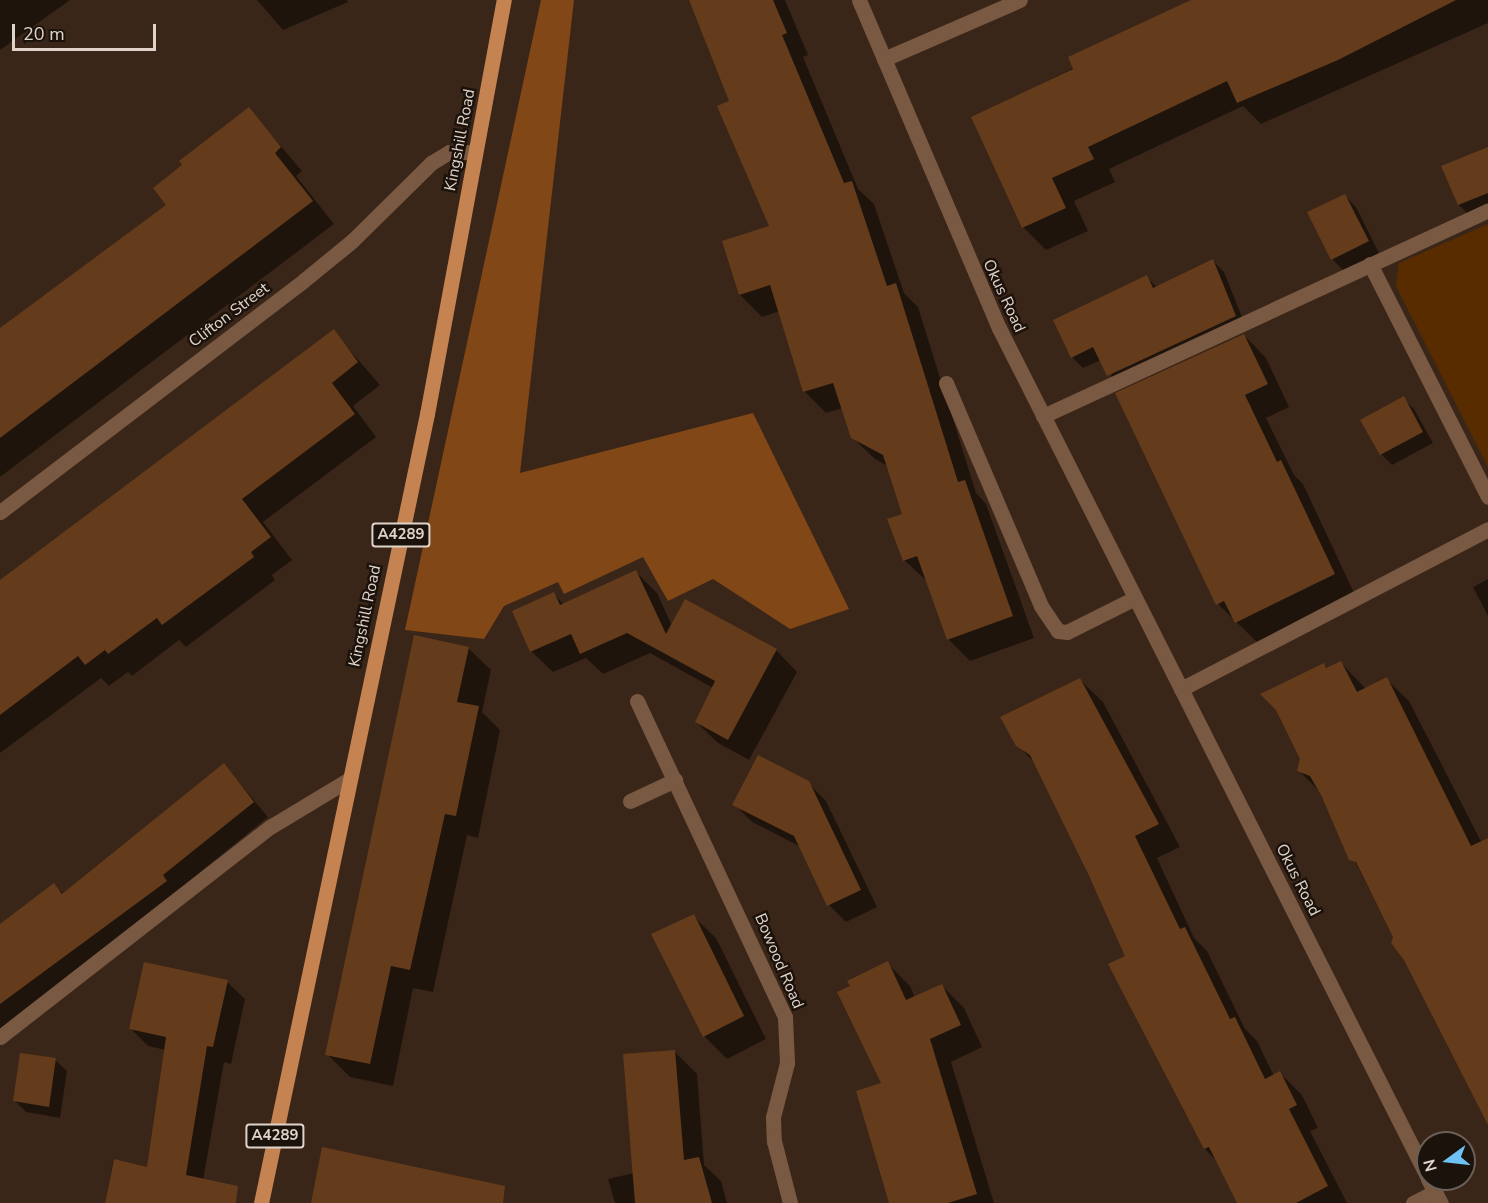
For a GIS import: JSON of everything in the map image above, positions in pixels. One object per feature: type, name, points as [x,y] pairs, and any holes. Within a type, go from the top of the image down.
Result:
[{"type":"main road","name":"Kingshill Road","points":[[261,1203],[348,780],[427,414],[504,0]]},
{"type":"street","name":"Okus Road","points":[[859,0],[959,240],[1043,416],[1416,1154]]},
{"type":"street","points":[[884,58],[1020,0]]},
{"type":"street","name":"Clifton Street","points":[[0,512],[303,281],[352,241],[430,163],[449,152],[476,152]]},
{"type":"street","points":[[1043,416],[1488,210]]},
{"type":"street","points":[[1370,264],[1488,496]]},
{"type":"street","points":[[946,383],[1041,606],[1058,631],[1067,632],[1135,598]]},
{"type":"street","points":[[1181,689],[1488,529]]},
{"type":"street","name":"Bowood Road","points":[[638,700],[785,1017],[787,1063],[773,1117],[774,1141],[790,1203]]},
{"type":"street","points":[[0,1037],[270,827],[348,780]]},
{"type":"street","points":[[630,801],[675,780]]},
{"type":"street","name":"Okus Road","points":[[1413,1203],[1429,1191]]},
{"type":"shaded area","points":[[541,0],[574,0],[520,473],[753,413],[849,609],[790,629],[713,579],[668,601],[643,557],[564,594],[558,582],[504,606],[484,639],[405,630]]},
{"type":"shaded area","points":[[1488,224],[1488,467],[1396,286],[1399,263]]},
{"type":"building","points":[[689,0],[773,0],[787,33],[782,35],[844,183],[852,181],[887,286],[896,283],[958,482],[965,480],[1013,616],[947,640],[917,556],[903,561],[887,519],[902,514],[883,455],[851,438],[833,383],[803,392],[770,285],[739,295],[722,241],[769,226],[717,106],[729,101]]},
{"type":"building","points":[[1191,0],[1456,0],[1338,60],[1237,103],[1227,81],[1088,147],[1094,159],[1052,178],[1066,208],[1022,228],[971,117],[1073,69],[1068,57]]},
{"type":"building","points":[[249,107],[281,147],[275,153],[313,201],[0,438],[0,328],[166,205],[153,188],[182,165],[179,161]]},
{"type":"building","points":[[1488,147],[1488,193],[1458,205],[1441,166]]},
{"type":"building","points":[[1345,194],[1369,241],[1331,260],[1307,212]]},
{"type":"building","points":[[1213,259],[1236,316],[1107,376],[1093,347],[1071,358],[1053,320],[1147,275],[1153,288]]},
{"type":"building","points":[[334,329],[358,362],[332,383],[355,414],[242,499],[271,537],[251,552],[254,557],[162,625],[157,618],[108,654],[105,650],[85,665],[78,656],[0,715],[0,580]]},
{"type":"building","points":[[1244,334],[1268,384],[1245,395],[1277,462],[1281,460],[1335,574],[1235,623],[1224,601],[1216,605],[1115,393]]},
{"type":"building","points":[[1404,396],[1423,432],[1380,455],[1360,420]]},
{"type":"building","points":[[636,570],[666,634],[685,599],[777,649],[728,740],[695,722],[715,681],[627,633],[580,654],[571,634],[530,652],[512,611],[554,592],[560,605]]},
{"type":"building","points":[[414,635],[469,647],[457,702],[479,706],[456,816],[445,814],[410,970],[391,966],[370,1064],[325,1055]]},
{"type":"building","points":[[1341,661],[1357,692],[1387,677],[1471,846],[1488,838],[1488,1125],[1404,960],[1391,943],[1393,937],[1356,862],[1349,860],[1322,797],[1310,776],[1297,771],[1300,759],[1276,710],[1260,694],[1324,663],[1326,668]]},
{"type":"building","points":[[1080,678],[1159,824],[1135,836],[1180,929],[1185,927],[1230,1019],[1235,1017],[1265,1079],[1280,1071],[1297,1105],[1289,1109],[1328,1186],[1296,1203],[1237,1203],[1209,1147],[1204,1149],[1108,964],[1125,956],[1089,876],[1030,755],[1016,746],[1000,717]]},
{"type":"building","points":[[758,755],[809,781],[861,890],[827,906],[794,836],[732,805]]},
{"type":"building","points":[[224,763],[254,802],[163,875],[167,881],[0,1004],[0,924],[54,883],[62,894]]},
{"type":"building","points":[[694,914],[744,1016],[703,1037],[651,934]]},
{"type":"building","points":[[888,961],[906,1000],[942,984],[961,1025],[930,1039],[977,1194],[948,1203],[889,1203],[856,1091],[881,1083],[837,992],[850,986],[847,981]]},
{"type":"building","points":[[144,962],[228,980],[213,1047],[207,1046],[186,1175],[238,1186],[236,1203],[105,1203],[114,1159],[147,1167],[166,1037],[129,1029]]},
{"type":"building","points":[[675,1050],[684,1160],[699,1157],[712,1203],[635,1203],[623,1054]]},
{"type":"building","points":[[20,1053],[56,1058],[49,1107],[13,1101]]},
{"type":"building","points":[[322,1147],[505,1186],[503,1203],[311,1203]]}]
